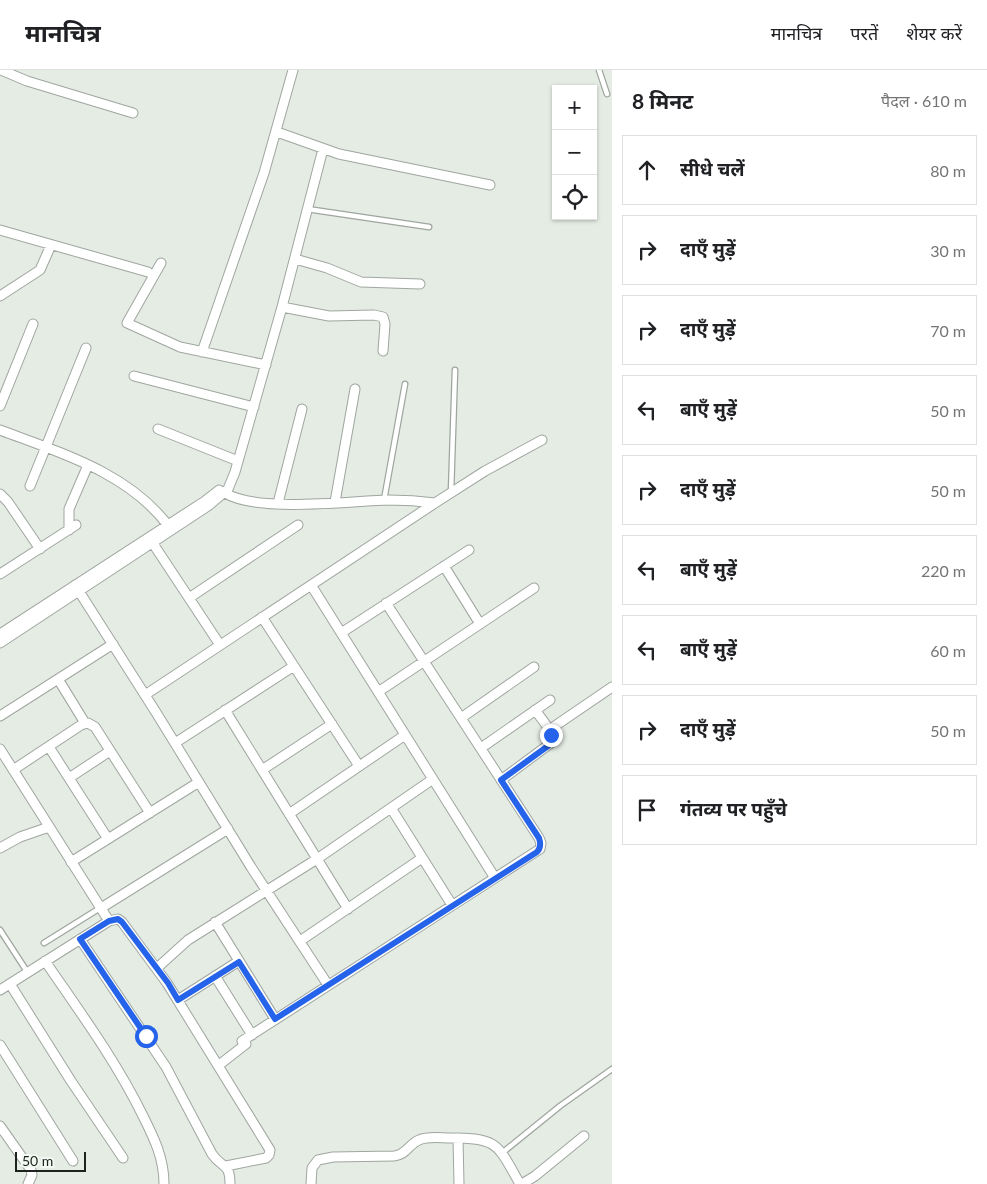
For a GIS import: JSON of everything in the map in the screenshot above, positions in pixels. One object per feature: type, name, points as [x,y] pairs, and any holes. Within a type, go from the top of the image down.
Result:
[{"type":"street","points":[[1,70],[28,81],[133,114]]},
{"type":"street","points":[[202,352],[264,174],[293,70]]},
{"type":"street","points":[[277,132],[323,149],[490,185]]},
{"type":"street","points":[[0,643],[77,588],[150,540],[213,503],[224,493],[238,462],[254,407],[323,149]]},
{"type":"street","points":[[0,230],[148,272]]},
{"type":"street","points":[[0,296],[40,270],[51,245]]},
{"type":"street","points":[[295,258],[327,268],[361,282],[420,284]]},
{"type":"street","points":[[161,263],[127,323],[180,348],[266,365]]},
{"type":"street","points":[[282,308],[328,316],[374,315],[384,317],[383,351]]},
{"type":"street","points":[[0,406],[33,324]]},
{"type":"street","points":[[30,486],[86,348]]},
{"type":"street","points":[[134,376],[254,407]]},
{"type":"street","points":[[335,502],[355,389]]},
{"type":"street","points":[[278,503],[302,409]]},
{"type":"street","points":[[158,429],[238,462]]},
{"type":"street","points":[[0,430],[88,465],[122,483],[152,506],[170,528]]},
{"type":"street","points":[[145,695],[435,503],[485,471],[542,440]]},
{"type":"street","points":[[2,570],[40,549],[72,528],[69,508],[88,465]]},
{"type":"street","points":[[170,528],[231,481]]},
{"type":"street","points":[[224,493],[242,500],[278,503],[384,500],[435,503]]},
{"type":"street","points":[[0,494],[8,502],[40,549]]},
{"type":"street","points":[[189,598],[298,525]]},
{"type":"street","points":[[150,540],[220,645]]},
{"type":"street","points":[[341,633],[469,550]]},
{"type":"street","points":[[444,566],[480,624]]},
{"type":"street","points":[[311,585],[495,878]]},
{"type":"street","points":[[0,634],[77,588]]},
{"type":"street","points":[[77,588],[328,985]]},
{"type":"street","points":[[378,692],[534,588]]},
{"type":"street","points":[[219,1065],[252,1035],[275,1019],[540,849],[541,843],[462,718],[386,604]]},
{"type":"street","points":[[262,617],[359,766]]},
{"type":"street","points":[[0,716],[113,644]]},
{"type":"street","points":[[175,743],[294,666]]},
{"type":"street","points":[[462,718],[534,667]]},
{"type":"street","points":[[58,679],[85,724]]},
{"type":"street","points":[[549,730],[612,687]]},
{"type":"street","points":[[481,748],[550,700]]},
{"type":"street","points":[[225,710],[348,909]]},
{"type":"street","points":[[501,780],[548,746],[552,739],[549,730],[535,710]]},
{"type":"street","points":[[13,770],[85,724],[91,724],[150,813]]},
{"type":"street","points":[[262,770],[332,724]]},
{"type":"street","points":[[289,814],[405,735]]},
{"type":"street","points":[[49,747],[108,839]]},
{"type":"street","points":[[0,749],[109,921]]},
{"type":"street","points":[[69,778],[110,751]]},
{"type":"street","points":[[156,968],[188,940],[317,859],[433,779]]},
{"type":"street","points":[[72,862],[199,782]]},
{"type":"street","points":[[390,808],[452,905]]},
{"type":"street","points":[[0,848],[20,837],[49,827]]},
{"type":"street","points":[[100,908],[228,829]]},
{"type":"street","points":[[300,941],[422,858]]},
{"type":"street","points":[[0,990],[109,921],[118,919],[122,922],[178,1000],[270,1150],[266,1158],[226,1166]]},
{"type":"street","points":[[215,922],[275,1019]]},
{"type":"street","points":[[80,939],[162,1059],[212,1154],[216,1160],[229,1170],[230,1184]]},
{"type":"street","points":[[45,962],[107,1051],[132,1093],[161,1156],[164,1184]]},
{"type":"street","points":[[178,1000],[239,962]]},
{"type":"street","points":[[215,976],[252,1035]]},
{"type":"street","points":[[10,984],[71,1081],[123,1158]]},
{"type":"street","points":[[0,1045],[73,1161]]},
{"type":"street","points":[[0,1126],[31,1170],[32,1174],[28,1184]]},
{"type":"street","points":[[311,1184],[312,1168],[318,1160],[333,1157],[400,1156],[421,1139],[458,1138],[486,1140],[493,1143],[502,1153],[521,1184],[535,1176],[584,1136]]},
{"type":"street","points":[[458,1138],[459,1184]]},
{"type":"lane","points":[[599,70],[607,94]]},
{"type":"lane","points":[[308,209],[429,227]]},
{"type":"lane","points":[[451,493],[454,370]]},
{"type":"lane","points":[[384,500],[405,384]]},
{"type":"lane","points":[[44,943],[100,908]]},
{"type":"lane","points":[[0,930],[28,973]]},
{"type":"lane","points":[[502,1153],[560,1106],[612,1069]]},
{"type":"route","points":[[146,1036],[80,939],[109,921],[118,919],[126,926],[168,983],[178,1000],[239,962],[275,1019],[540,849],[541,843],[539,838],[501,780],[548,746],[551,743],[551,735]]}]
